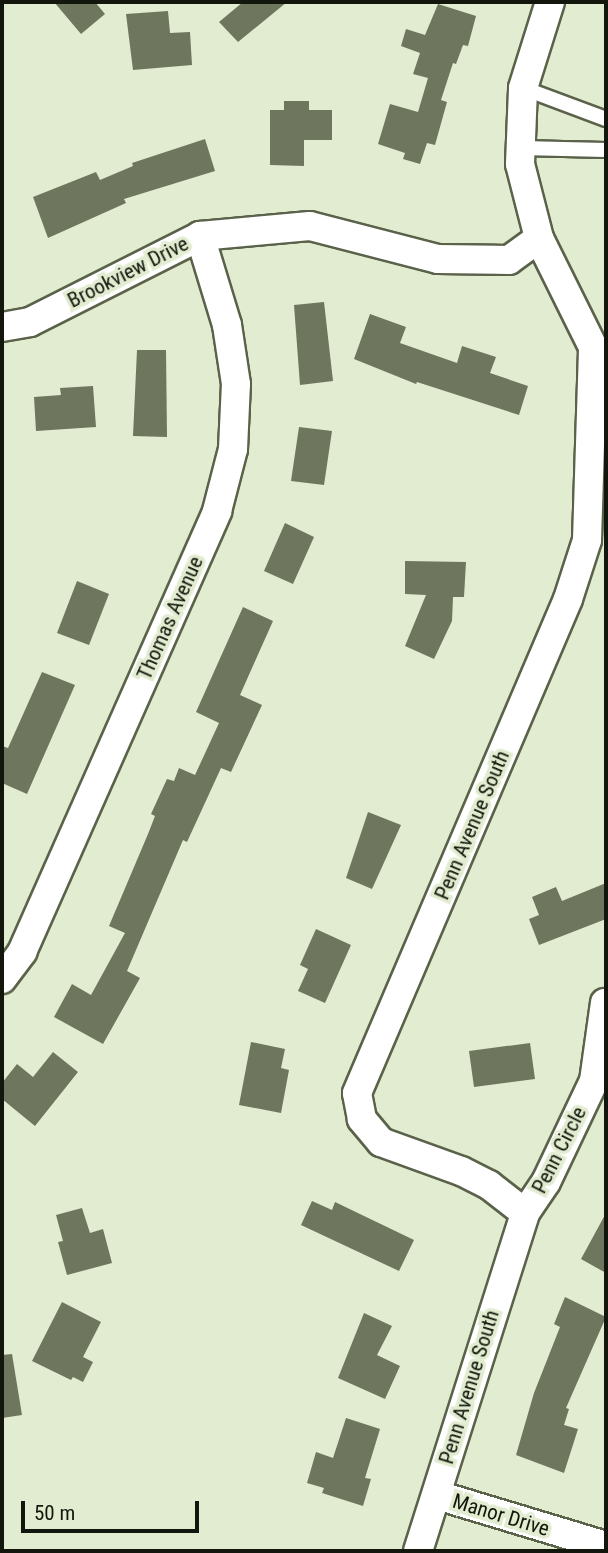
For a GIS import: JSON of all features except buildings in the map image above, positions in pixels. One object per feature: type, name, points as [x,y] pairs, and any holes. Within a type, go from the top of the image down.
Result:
[{"type":"street","name":"Penn Avenue South","points":[[418,1551],[525,1213],[489,1185],[461,1171],[382,1142],[362,1119],[357,1093],[568,600],[587,540],[593,347],[539,237],[520,164],[523,88],[550,2]]},
{"type":"street","name":"Brookview Drive","points":[[2,327],[30,322],[200,236],[310,226],[438,259],[485,260],[509,260],[539,237]]},
{"type":"street","name":"Thomas Avenue","points":[[2,979],[22,952],[217,511],[233,449],[236,384],[227,325],[200,236]]},
{"type":"street","name":"Penn Circle","points":[[525,1213],[546,1182],[594,1081],[605,1003]]},
{"type":"street","name":"Manor Drive","points":[[437,1495],[606,1546]]},
{"type":"lane","points":[[523,88],[606,119]]},
{"type":"lane","points":[[521,148],[606,150]]}]
